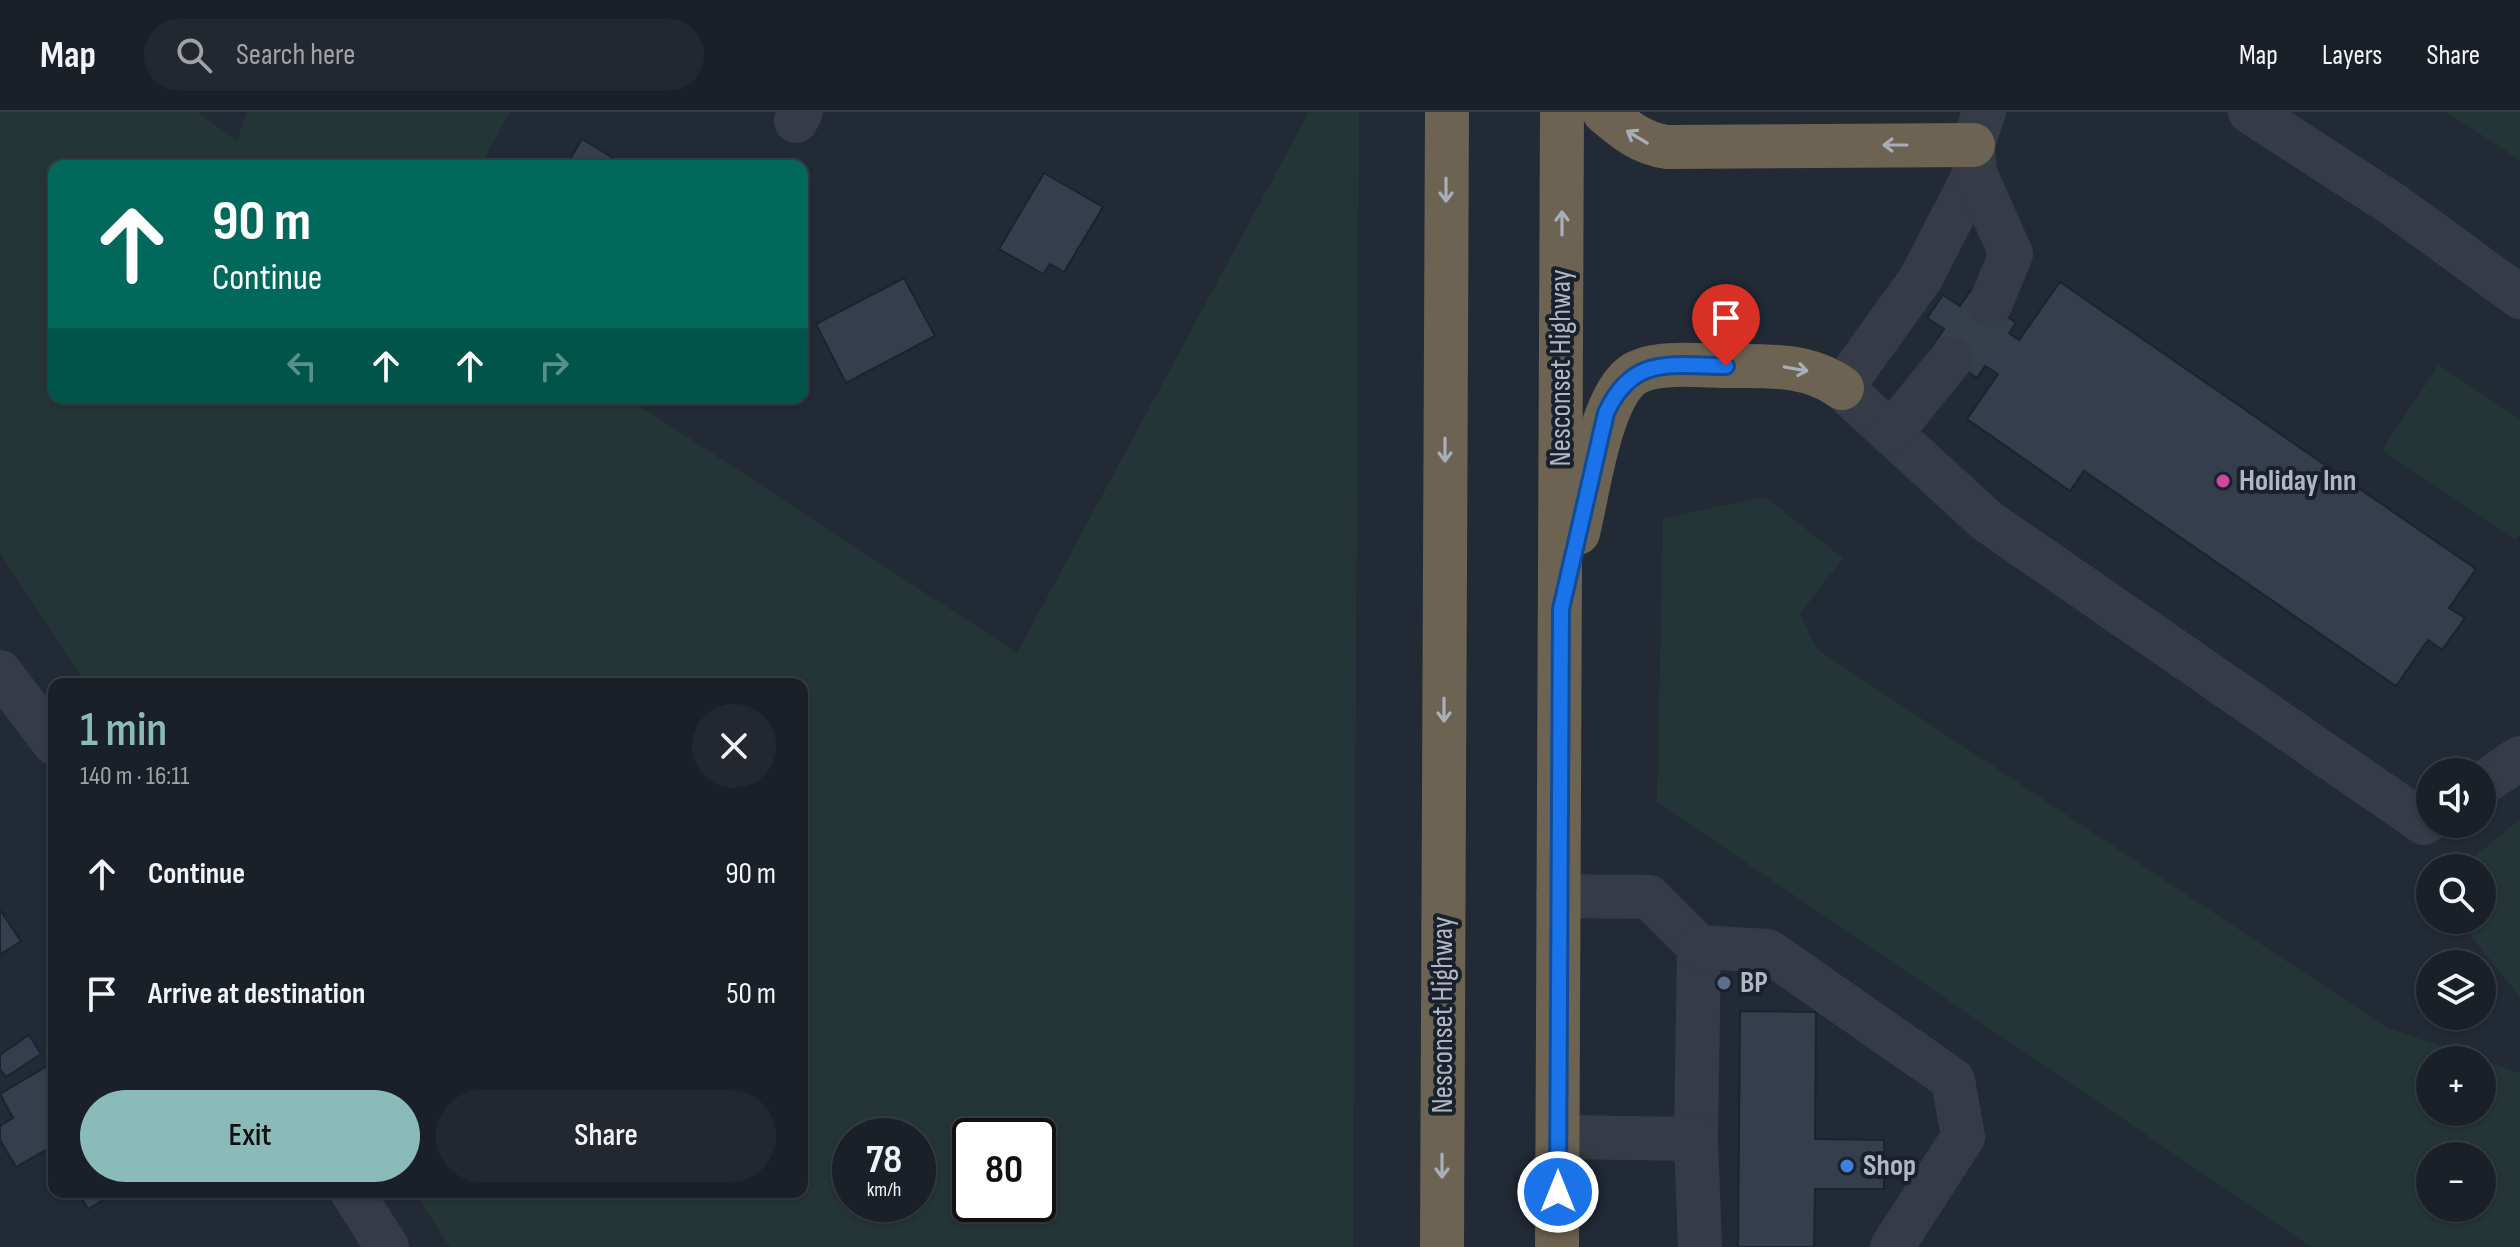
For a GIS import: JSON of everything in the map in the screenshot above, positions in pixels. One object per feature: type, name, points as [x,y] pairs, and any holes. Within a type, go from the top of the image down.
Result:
[{"type":"highway","name":"Nesconset Highway","points":[[1442,1247],[1447,112]]},
{"type":"highway","name":"Nesconset Highway","points":[[1557,1247],[1562,112]]},
{"type":"highway","points":[[1604,112],[1634,137],[1667,147],[1977,143]]},
{"type":"highway","points":[[1561,609],[1606,413],[1618,391],[1635,373],[1672,366],[1781,366],[1820,374],[1842,388]]},
{"type":"street","points":[[2250,112],[2394,205],[2520,297]]},
{"type":"street","points":[[1977,143],[2011,254],[1990,305]]},
{"type":"street","points":[[1977,143],[1921,278],[1842,388],[1987,521],[2416,818]]},
{"type":"street","points":[[1891,433],[1951,359]]},
{"type":"street","points":[[0,672],[48,735]]},
{"type":"street","points":[[2496,774],[2520,758]]},
{"type":"street","points":[[1558,896],[1649,897],[1699,947],[1768,951],[1953,1080],[1963,1137],[1892,1247]]},
{"type":"street","points":[[1699,947],[1696,1139],[1700,1247]]},
{"type":"street","points":[[1558,1137],[1696,1139]]},
{"type":"street","points":[[356,1198],[387,1247]]},
{"type":"shaded area","points":[[0,112],[197,112],[237,141],[247,112],[510,112],[483,160],[48,160],[48,404],[637,404],[1017,653],[1309,112],[1359,112],[1353,1247],[450,1247],[418,1198],[808,1198],[808,678],[82,678],[0,553]]},
{"type":"shaded area","points":[[2447,112],[2520,112],[2520,160]]},
{"type":"shaded area","points":[[2439,365],[2520,419],[2520,534],[2516,540],[2382,450]]},
{"type":"shaded area","points":[[1765,497],[1843,558],[1800,614],[1817,649],[2387,1028],[2440,1046],[2416,1046],[2416,1126],[2496,1126],[2496,1065],[2520,1073],[2520,1247],[2311,1247],[1657,802],[1663,518]]},
{"type":"shaded area","points":[[2520,819],[2520,997],[2496,967],[2496,950],[2482,950],[2469,934],[2496,934],[2496,854],[2478,854]]},
{"type":"building","points":[[582,139],[616,160],[570,160]]},
{"type":"building","points":[[1044,173],[1103,207],[1064,272],[1050,264],[1043,274],[999,249]]},
{"type":"building","points":[[904,278],[935,336],[846,383],[816,324]]},
{"type":"building","name":"Holiday Inn","points":[[2060,282],[2476,569],[2449,608],[2465,618],[2442,650],[2428,640],[2396,686],[2084,471],[2070,491],[1967,419],[1998,374],[1985,366],[1977,378],[1932,347],[1944,329],[1927,318],[1943,295],[1960,306],[1970,291],[2016,323],[2009,333],[2019,340]]},
{"type":"building","points":[[0,910],[21,941],[0,955]]},
{"type":"building","points":[[1740,1011],[1816,1012],[1815,1139],[1884,1140],[1884,1189],[1815,1189],[1814,1247],[1738,1247]]},
{"type":"building","points":[[29,1035],[41,1054],[6,1077],[0,1069],[0,1055]]},
{"type":"building","points":[[48,1066],[48,1149],[16,1167],[0,1140],[0,1126],[13,1118],[0,1094]]},
{"type":"building","points":[[82,1198],[107,1198],[88,1209]]},
{"type":"tunnel","points":[[1951,359],[1990,305]]},
{"type":"place","name":"Holiday Inn","points":[[2223,481]]},
{"type":"place","name":"BP","points":[[1724,983]]},
{"type":"place","name":"Shop","points":[[1847,1166]]},
{"type":"route","points":[[1558,1192],[1561,609],[1606,413],[1613,398],[1635,373],[1652,368],[1726,366]]}]
